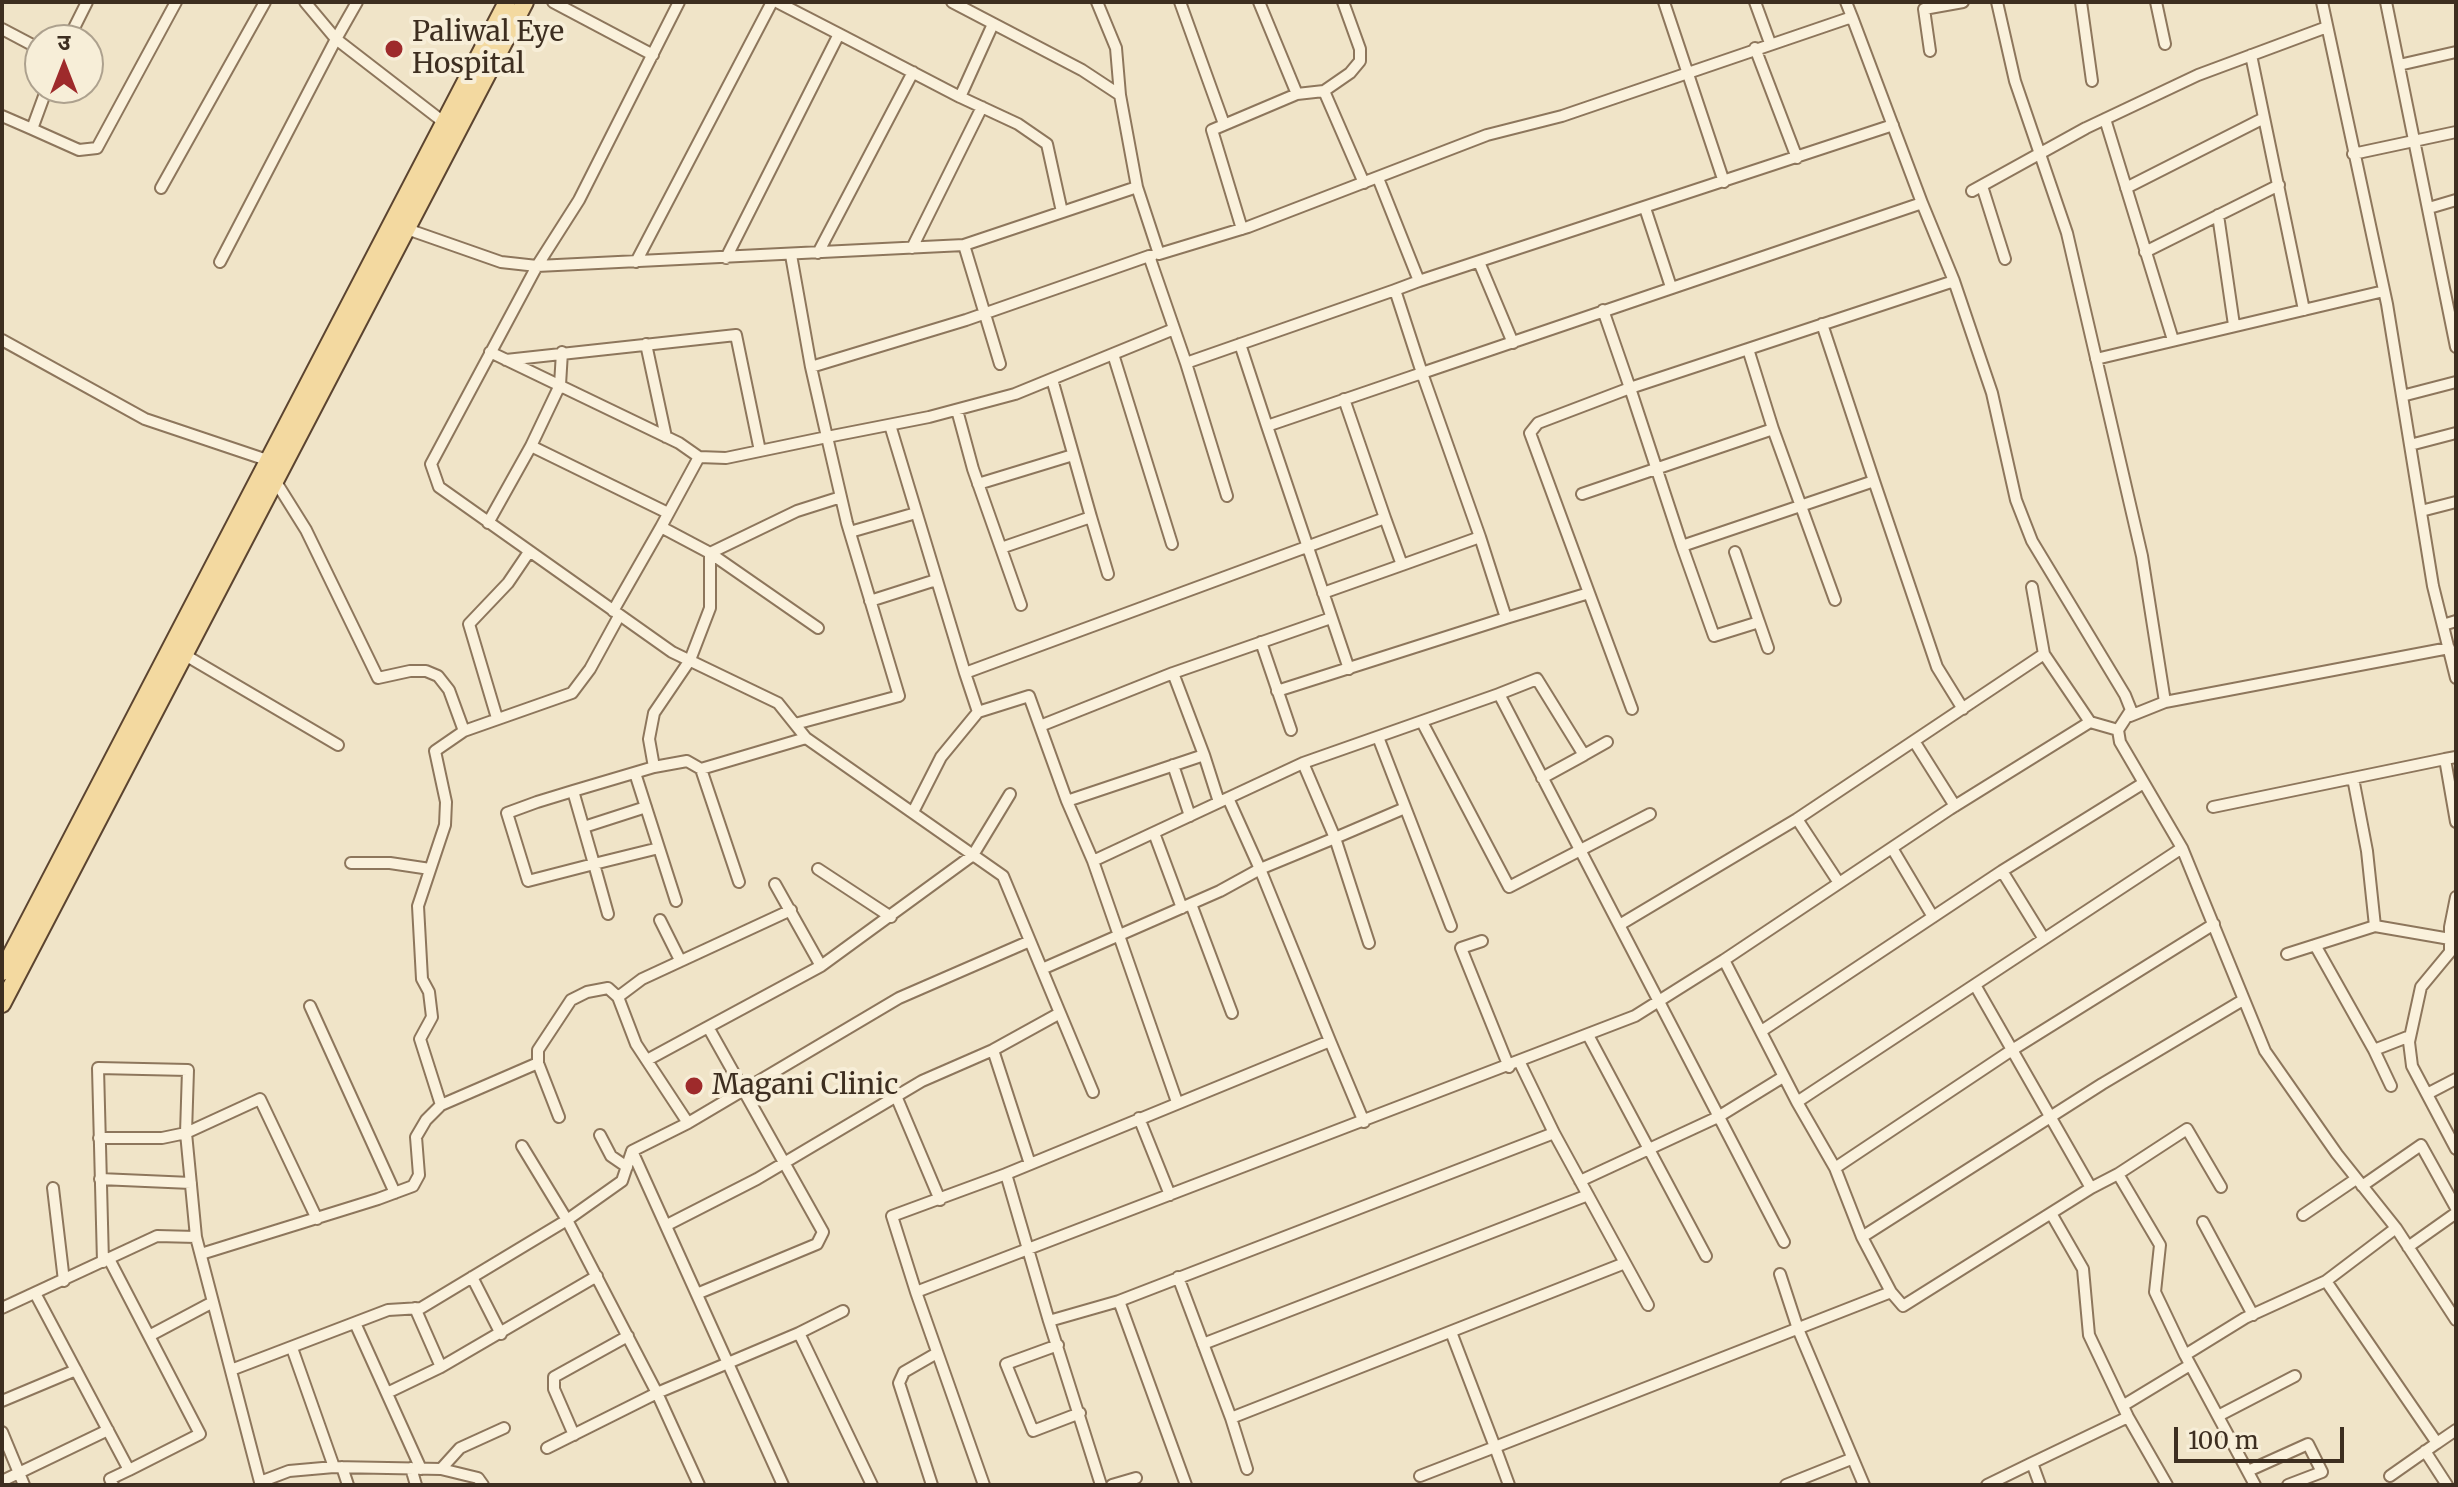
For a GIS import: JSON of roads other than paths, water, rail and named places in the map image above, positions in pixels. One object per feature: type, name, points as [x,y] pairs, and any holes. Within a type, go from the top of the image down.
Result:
[{"type":"main road","points":[[2,1004],[276,482],[507,2]]},
{"type":"main road","points":[[2,972],[270,461],[525,2]]},
{"type":"street","points":[[76,24],[87,2]]},
{"type":"street","points":[[2,116],[79,150],[97,148],[176,2]]},
{"type":"street","points":[[161,188],[265,2]]},
{"type":"street","points":[[305,2],[336,39],[446,124]]},
{"type":"street","points":[[220,262],[357,2]]},
{"type":"street","points":[[553,2],[653,55]]},
{"type":"street","points":[[679,2],[579,200],[537,266],[431,464],[439,487],[616,613],[690,660],[778,703],[806,738],[1003,876],[1093,1092]]},
{"type":"street","points":[[636,262],[775,2],[1018,124],[1047,144],[1062,212]]},
{"type":"street","points":[[952,2],[1082,70],[1120,95]]},
{"type":"street","points":[[1097,2],[1116,48],[1120,95],[1137,187],[1154,255],[1227,496]]},
{"type":"street","points":[[1180,2],[1224,124]]},
{"type":"street","points":[[1259,2],[1297,94]]},
{"type":"street","points":[[1242,229],[1212,130],[1297,94],[1324,91],[1350,73],[1360,61],[1360,49],[1343,2]]},
{"type":"street","points":[[1664,2],[1724,182]]},
{"type":"street","points":[[1755,2],[1770,43]]},
{"type":"street","points":[[1846,2],[1954,281],[1992,393],[2016,500],[2032,541],[2125,695],[2130,716]]},
{"type":"street","points":[[1930,51],[1923,5],[1963,2]]},
{"type":"street","points":[[1997,2],[2015,81],[2067,233],[2142,556],[2162,703]]},
{"type":"street","points":[[2081,2],[2092,81]]},
{"type":"street","points":[[2156,2],[2165,44]]},
{"type":"street","points":[[2322,2],[2384,291],[2421,511],[2456,678]]},
{"type":"street","points":[[2386,2],[2456,347]]},
{"type":"street","points":[[811,367],[985,314],[1154,255],[1242,229],[1487,135],[1562,116],[1852,17]]},
{"type":"street","points":[[960,97],[993,24]]},
{"type":"street","points":[[2005,259],[1977,188],[2105,119],[2198,75],[2327,27]]},
{"type":"street","points":[[2,29],[24,41]]},
{"type":"street","points":[[726,258],[839,34]]},
{"type":"street","points":[[1755,48],[1797,158]]},
{"type":"street","points":[[2399,65],[2456,52]]},
{"type":"street","points":[[2251,55],[2304,310]]},
{"type":"street","points":[[818,253],[913,72]]},
{"type":"street","points":[[1324,91],[1364,183]]},
{"type":"street","points":[[32,129],[41,104]]},
{"type":"street","points":[[912,248],[982,107]]},
{"type":"street","points":[[2126,188],[2264,118]]},
{"type":"street","points":[[2105,119],[2173,340]]},
{"type":"street","points":[[1186,363],[1419,281],[1893,125]]},
{"type":"street","points":[[2353,154],[2456,132]]},
{"type":"street","points":[[1378,178],[1419,281]]},
{"type":"street","points":[[2145,252],[2279,185]]},
{"type":"street","points":[[400,226],[501,262],[537,266],[791,255],[964,245],[1137,187]]},
{"type":"street","points":[[2429,208],[2456,200]]},
{"type":"street","points":[[1267,426],[1922,203]]},
{"type":"street","points":[[1645,208],[1671,287]]},
{"type":"street","points":[[2218,215],[2234,325]]},
{"type":"street","points":[[964,245],[1000,364]]},
{"type":"street","points":[[791,255],[811,367],[841,497],[899,696],[795,724]]},
{"type":"street","points":[[1479,262],[1513,343]]},
{"type":"street","points":[[1632,709],[1530,433],[1538,423],[1630,388],[1954,281]]},
{"type":"street","points":[[1395,290],[1506,618]]},
{"type":"street","points":[[2096,359],[2384,291]]},
{"type":"street","points":[[1603,310],[1714,636],[1759,622]]},
{"type":"street","points":[[1822,324],[1937,667],[1963,709]]},
{"type":"street","points":[[490,352],[666,437],[699,457],[726,458],[890,425],[1015,394],[1174,329]]},
{"type":"street","points":[[506,360],[736,335],[760,451]]},
{"type":"street","points":[[2,340],[145,419],[270,461]]},
{"type":"street","points":[[646,344],[666,437]]},
{"type":"street","points":[[1240,344],[1349,669]]},
{"type":"street","points":[[1748,349],[1773,429],[1835,600]]},
{"type":"street","points":[[488,523],[531,446],[560,385],[562,352]]},
{"type":"street","points":[[1113,354],[1172,544]]},
{"type":"street","points":[[1052,379],[1108,574]]},
{"type":"street","points":[[2402,396],[2456,382]]},
{"type":"street","points":[[1344,399],[1402,565]]},
{"type":"street","points":[[957,410],[978,484],[1021,605]]},
{"type":"street","points":[[890,425],[978,712]]},
{"type":"street","points":[[1582,494],[1773,429]]},
{"type":"street","points":[[2410,445],[2456,433]]},
{"type":"street","points":[[531,446],[668,513]]},
{"type":"street","points":[[978,484],[1073,455]]},
{"type":"street","points":[[441,1105],[420,1039],[432,1017],[429,992],[422,979],[418,934],[418,906],[445,825],[446,802],[435,751],[464,731],[572,693],[590,669],[616,613],[699,457]]},
{"type":"street","points":[[1682,546],[1874,481]]},
{"type":"street","points":[[276,482],[306,530],[378,678],[410,671],[426,671],[438,676],[449,690],[464,731]]},
{"type":"street","points":[[710,553],[797,511],[841,497]]},
{"type":"street","points":[[2421,511],[2456,502]]},
{"type":"street","points":[[850,532],[916,513]]},
{"type":"street","points":[[1001,548],[1091,517]]},
{"type":"street","points":[[965,673],[1385,518]]},
{"type":"street","points":[[661,527],[710,553],[818,628]]},
{"type":"street","points":[[1323,593],[1480,537]]},
{"type":"street","points":[[497,718],[469,624],[508,583],[529,552]]},
{"type":"street","points":[[1735,552],[1768,648]]},
{"type":"street","points":[[654,767],[649,723],[690,660],[710,608],[710,553]]},
{"type":"street","points":[[870,601],[936,580]]},
{"type":"street","points":[[2032,587],[2044,654],[2090,722],[2118,730]]},
{"type":"street","points":[[1277,691],[1589,593]]},
{"type":"street","points":[[1040,726],[1173,673],[1331,618]]},
{"type":"street","points":[[2443,625],[2456,621]]},
{"type":"street","points":[[1261,642],[1291,730]]},
{"type":"street","points":[[2118,730],[2130,716],[2162,703],[2449,648]]},
{"type":"street","points":[[1621,924],[1797,819],[2044,654]]},
{"type":"street","points":[[185,655],[338,745]]},
{"type":"street","points":[[1173,673],[1204,755],[1260,869],[1364,1122]]},
{"type":"street","points":[[1093,861],[1303,763],[1537,679],[1584,755]]},
{"type":"street","points":[[1499,694],[1784,1242]]},
{"type":"street","points":[[913,812],[941,757],[978,712],[1029,696],[1120,935],[1177,1102]]},
{"type":"street","points":[[1422,722],[1509,887],[1650,814]]},
{"type":"street","points":[[916,1292],[1515,1065],[1635,1016],[1955,806],[2090,722]]},
{"type":"street","points":[[2118,730],[2120,742],[2142,784],[2182,848],[2265,1051],[2328,1142],[2396,1228],[2456,1320]]},
{"type":"street","points":[[1378,737],[1451,926]]},
{"type":"street","points":[[701,769],[806,738]]},
{"type":"street","points":[[1914,741],[1955,806]]},
{"type":"street","points":[[1542,778],[1607,742]]},
{"type":"street","points":[[1067,801],[1204,755]]},
{"type":"street","points":[[2213,807],[2451,758],[2456,822]]},
{"type":"street","points":[[659,848],[528,881],[507,813],[654,767],[687,761],[701,769],[739,882]]},
{"type":"street","points":[[1303,763],[1335,838],[1369,943]]},
{"type":"street","points":[[1173,765],[1190,816]]},
{"type":"street","points":[[635,773],[676,901]]},
{"type":"street","points":[[2353,778],[2367,851],[2375,926]]},
{"type":"street","points":[[1763,1030],[2002,871],[2142,784]]},
{"type":"street","points":[[573,791],[608,914]]},
{"type":"street","points":[[649,1059],[821,966],[891,917],[973,855],[1010,794]]},
{"type":"street","points":[[584,827],[646,807]]},
{"type":"street","points":[[1042,969],[1186,906],[1260,869],[1405,808]]},
{"type":"street","points":[[1797,819],[1839,883]]},
{"type":"street","points":[[1154,833],[1232,1013]]},
{"type":"street","points":[[1892,848],[1933,917]]},
{"type":"street","points":[[1797,1102],[2182,848]]},
{"type":"street","points":[[351,863],[390,863],[430,869]]},
{"type":"street","points":[[818,869],[891,917]]},
{"type":"street","points":[[2002,871],[2044,939]]},
{"type":"street","points":[[775,884],[821,966]]},
{"type":"street","points":[[2456,897],[2450,952],[2421,987],[2410,1036],[2412,1066],[2456,1149]]},
{"type":"street","points":[[618,997],[642,979],[791,910]]},
{"type":"street","points":[[660,920],[680,960]]},
{"type":"street","points":[[1835,1168],[2012,1050],[2214,924]]},
{"type":"street","points":[[2287,954],[2375,926],[2452,944]]},
{"type":"street","points":[[231,1370],[388,1310],[415,1308],[567,1220],[622,1181],[632,1151],[744,1091],[899,998],[1030,941]]},
{"type":"street","points":[[1482,941],[1461,948],[1515,1065],[1648,1305]]},
{"type":"street","points":[[2315,945],[2391,1086]]},
{"type":"street","points":[[1724,960],[1763,1030],[1783,1077],[1835,1168],[1862,1237],[1891,1292],[1903,1306],[2187,1129],[2221,1187]]},
{"type":"street","points":[[1975,985],[2091,1188]]},
{"type":"street","points":[[559,1117],[538,1063],[538,1050],[571,1000],[587,992],[608,988],[618,997],[636,1044],[649,1059],[688,1123]]},
{"type":"street","points":[[1862,1237],[2243,1000]]},
{"type":"street","points":[[310,1006],[395,1193]]},
{"type":"street","points":[[667,1225],[698,1212],[785,1163],[922,1081],[993,1050],[1060,1013]]},
{"type":"street","points":[[699,1293],[817,1244],[823,1232],[708,1027]]},
{"type":"street","points":[[1588,1035],[1706,1256]]},
{"type":"street","points":[[2374,1050],[2410,1036]]},
{"type":"street","points":[[984,1485],[892,1216],[1006,1174],[1330,1041]]},
{"type":"street","points":[[993,1050],[1030,1164]]},
{"type":"street","points":[[201,1254],[413,1186],[419,1175],[416,1137],[426,1120],[441,1105],[538,1063]]},
{"type":"street","points":[[113,1485],[110,1479],[200,1434],[106,1260],[100,1179],[98,1068],[188,1070],[186,1133],[196,1237],[260,1484],[289,1471],[338,1467],[441,1469],[478,1478],[483,1485]]},
{"type":"street","points":[[1580,1181],[1718,1117],[1783,1077]]},
{"type":"street","points":[[2427,1094],[2456,1079]]},
{"type":"street","points":[[896,1096],[940,1200]]},
{"type":"street","points":[[99,1138],[162,1138],[186,1133],[260,1099],[317,1219]]},
{"type":"street","points":[[1139,1118],[1170,1195]]},
{"type":"street","points":[[1049,1321],[1119,1301],[1554,1133]]},
{"type":"street","points":[[600,1135],[611,1156],[627,1167]]},
{"type":"street","points":[[2303,1215],[2421,1145],[2456,1210],[2408,1247]]},
{"type":"street","points":[[522,1146],[597,1276],[657,1393],[699,1485]]},
{"type":"street","points":[[632,1151],[699,1293],[783,1485]]},
{"type":"street","points":[[1006,1174],[1101,1485]]},
{"type":"street","points":[[2118,1174],[2160,1245],[2155,1292],[2187,1360],[2255,1485]]},
{"type":"street","points":[[100,1179],[191,1183]]},
{"type":"street","points":[[53,1188],[64,1281]]},
{"type":"street","points":[[1203,1344],[1588,1195]]},
{"type":"street","points":[[2052,1215],[2083,1269],[2089,1335],[2128,1417],[2167,1485]]},
{"type":"street","points":[[2203,1222],[2253,1315]]},
{"type":"street","points":[[2124,1405],[2253,1315],[2326,1281],[2396,1228]]},
{"type":"street","points":[[2,1308],[36,1295],[157,1236],[196,1237]]},
{"type":"street","points":[[1231,1418],[1625,1263]]},
{"type":"street","points":[[1780,1274],[1798,1329],[1864,1485]]},
{"type":"street","points":[[387,1393],[501,1334],[597,1276]]},
{"type":"street","points":[[472,1277],[501,1334]]},
{"type":"street","points":[[1178,1277],[1247,1469]]},
{"type":"street","points":[[2326,1281],[2437,1443]]},
{"type":"street","points":[[1420,1476],[1891,1292]]},
{"type":"street","points":[[36,1295],[129,1470]]},
{"type":"street","points":[[1119,1301],[1186,1485]]},
{"type":"street","points":[[149,1336],[213,1302]]},
{"type":"street","points":[[415,1308],[441,1367]]},
{"type":"street","points":[[547,1448],[657,1393],[730,1364],[843,1311]]},
{"type":"street","points":[[355,1323],[416,1468],[416,1485]]},
{"type":"street","points":[[1451,1332],[1509,1485]]},
{"type":"street","points":[[799,1333],[872,1485]]},
{"type":"street","points":[[574,1435],[554,1389],[554,1377],[628,1336]]},
{"type":"street","points":[[1058,1345],[1006,1364],[1033,1431],[1080,1413]]},
{"type":"street","points":[[292,1348],[338,1467],[348,1485]]},
{"type":"street","points":[[932,1485],[899,1383],[904,1372],[937,1353]]},
{"type":"street","points":[[2,1401],[76,1370]]},
{"type":"street","points":[[2218,1416],[2295,1376]]},
{"type":"street","points":[[1987,1485],[2128,1417]]},
{"type":"street","points":[[441,1469],[460,1448],[504,1428]]},
{"type":"street","points":[[2,1481],[22,1480],[108,1430]]},
{"type":"street","points":[[2390,1476],[2456,1430]]},
{"type":"street","points":[[2,1432],[22,1480]]},
{"type":"street","points":[[2248,1471],[2308,1444],[2322,1472],[2288,1485]]},
{"type":"street","points":[[2425,1451],[2447,1485]]},
{"type":"street","points":[[1786,1485],[1851,1459]]},
{"type":"street","points":[[2032,1463],[2040,1485]]},
{"type":"street","points":[[1112,1485],[1136,1478]]},
{"type":"place","name":"Paliwal Eye Hospital","points":[[394,49]]},
{"type":"place","name":"Magani Clinic","points":[[694,1086]]}]
